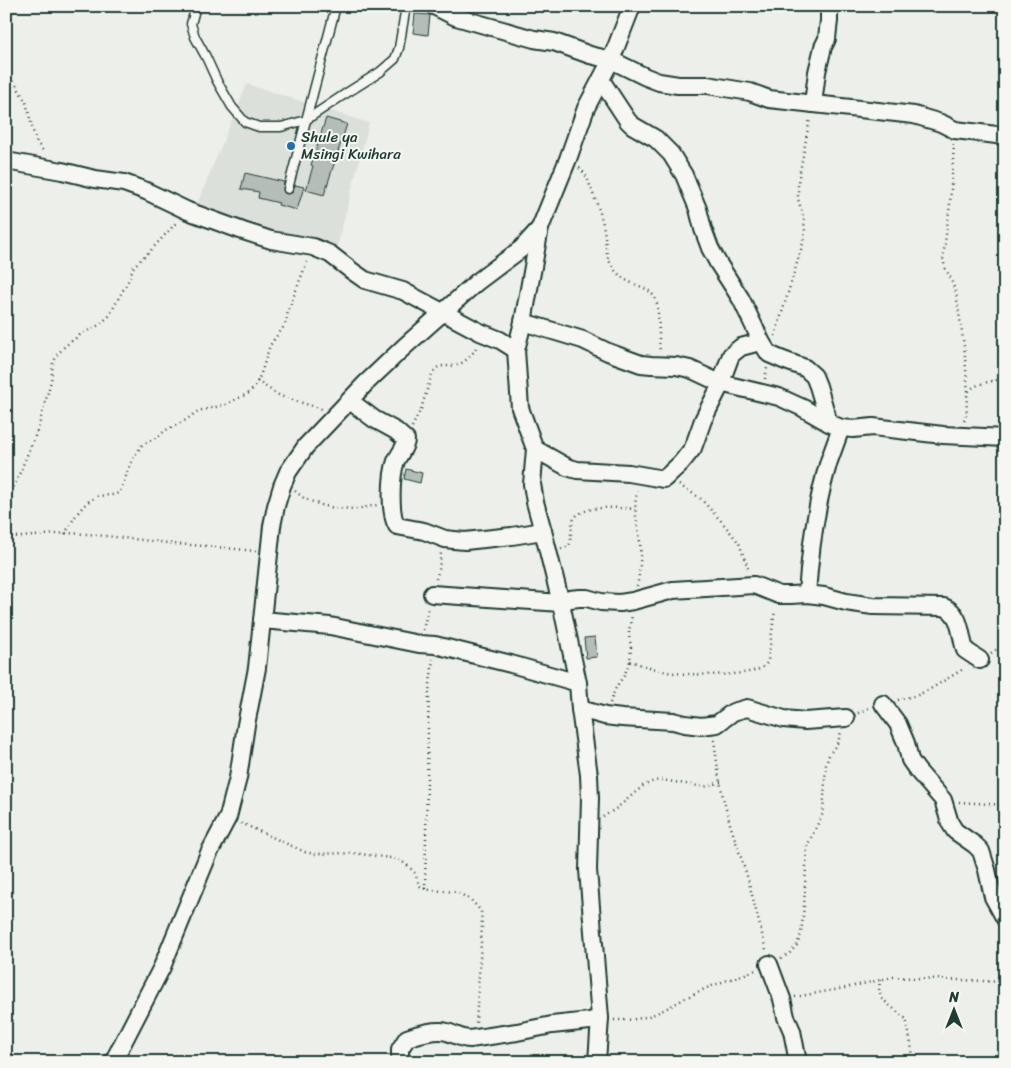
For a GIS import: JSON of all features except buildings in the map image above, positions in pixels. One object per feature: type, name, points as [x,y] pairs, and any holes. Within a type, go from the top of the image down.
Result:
[{"type":"street","points":[[434,6],[456,17],[554,42],[590,55],[611,60],[659,82],[678,86],[706,85],[750,92],[770,99],[914,114],[955,130],[1005,136]]},
{"type":"street","points":[[596,1062],[599,1020],[588,870],[590,826],[589,775],[578,683],[561,603],[535,502],[532,484],[535,449],[520,408],[516,350],[540,228],[586,108],[611,60],[632,6]]},
{"type":"street","points":[[813,104],[817,72],[828,29],[829,6]]},
{"type":"street","points":[[601,80],[628,121],[656,139],[671,154],[684,175],[698,209],[710,248],[742,299],[766,348]]},
{"type":"street","points":[[6,161],[124,183],[188,211],[243,231],[271,240],[313,247],[330,254],[365,280],[403,291],[516,350]]},
{"type":"street","points":[[112,1062],[162,967],[209,853],[228,817],[238,778],[257,668],[269,551],[276,506],[288,472],[306,446],[373,377],[477,282],[520,249],[540,228]]},
{"type":"street","points":[[523,322],[584,340],[632,361],[690,369],[720,384],[779,397],[835,426],[853,429],[873,427],[958,436],[1005,438]]},
{"type":"street","points":[[535,449],[567,467],[577,470],[629,473],[660,478],[681,463],[692,448],[720,384],[730,355],[742,347],[756,343],[783,360],[805,368],[814,376],[835,426],[815,526],[807,594]]},
{"type":"street","points":[[350,401],[385,426],[396,431],[406,440],[406,444],[396,461],[392,488],[391,509],[397,526],[424,531],[444,539],[465,541],[543,531]]},
{"type":"street","points":[[432,594],[561,603],[579,598],[612,603],[633,601],[673,590],[754,585],[779,594],[824,596],[873,606],[936,606],[950,609],[956,616],[965,650],[980,660]]},
{"type":"street","points":[[262,620],[330,626],[419,644],[435,645],[578,683]]},
{"type":"street","points":[[883,704],[898,724],[906,743],[910,760],[916,770],[943,800],[950,823],[955,831],[981,851],[993,897],[1005,919]]},
{"type":"street","points":[[580,709],[605,716],[673,721],[701,726],[717,724],[733,712],[747,708],[784,719],[805,721],[846,718]]},
{"type":"street","points":[[770,964],[786,1017],[792,1030],[798,1062]]},
{"type":"street","points":[[400,1062],[400,1049],[407,1038],[430,1032],[448,1032],[464,1039],[517,1032],[552,1024],[599,1020]]},
{"type":"lane","points":[[196,6],[191,24],[195,37],[217,81],[232,107],[245,122],[259,127],[281,127],[306,120],[380,72],[395,59],[399,48],[406,6]]},
{"type":"lane","points":[[288,189],[336,6]]},
{"type":"path","points":[[6,74],[26,102],[37,143],[62,170]]},
{"type":"path","points":[[762,393],[766,348],[803,243],[805,231],[804,219],[798,199],[798,182],[813,104]]},
{"type":"path","points":[[955,130],[953,169],[943,258],[945,268],[956,293],[964,346],[968,392],[966,416],[958,436]]},
{"type":"path","points":[[568,159],[584,172],[589,180],[599,207],[608,258],[611,265],[626,280],[650,291],[654,298],[657,305],[661,365]]},
{"type":"path","points":[[6,506],[38,429],[51,381],[53,364],[57,355],[65,346],[99,325],[109,316],[134,266],[188,211]]},
{"type":"path","points":[[65,534],[74,518],[87,503],[94,498],[120,492],[132,460],[142,445],[198,411],[224,405],[252,391],[270,346],[287,319],[288,311],[313,247]]},
{"type":"path","points":[[406,440],[421,409],[434,369],[440,366],[461,364],[474,352],[480,332]]},
{"type":"path","points":[[968,392],[974,386],[1005,377]]},
{"type":"path","points":[[257,381],[280,396],[325,410],[336,416]]},
{"type":"path","points":[[605,716],[616,688],[624,676],[630,661],[629,631],[640,566],[640,542],[635,509],[636,496],[640,486],[647,479],[660,478],[684,488],[700,498],[739,543],[754,585]]},
{"type":"path","points":[[281,491],[293,490],[305,499],[335,508],[356,509],[385,505],[391,509]]},
{"type":"path","points":[[548,552],[569,546],[574,517],[580,513],[596,508],[635,509]]},
{"type":"path","points":[[6,536],[88,534],[174,544],[269,551]]},
{"type":"path","points":[[630,661],[667,672],[695,675],[753,672],[764,667],[768,660],[774,613],[779,594]]},
{"type":"path","points":[[599,1020],[647,1017],[698,992],[770,964],[790,954],[797,946],[801,934],[806,846],[823,813],[826,765],[829,755],[838,742],[846,718],[866,708],[918,695],[1005,644]]},
{"type":"path","points":[[425,889],[429,701],[435,645]]},
{"type":"path","points":[[711,725],[719,777],[730,824],[748,879],[770,964]]},
{"type":"path","points":[[590,826],[617,808],[643,786],[654,781],[662,780],[704,787],[720,782]]},
{"type":"path","points":[[943,800],[1005,806]]},
{"type":"path","points":[[228,817],[305,852],[314,854],[353,853],[398,858],[415,873],[422,888],[457,892],[471,900],[481,911],[482,926],[475,1038]]},
{"type":"path","points":[[782,999],[893,977],[1005,982]]},
{"type":"path","points":[[880,979],[879,991],[882,999],[906,1019],[914,1062]]},
{"type":"shaded area","points":[[247,84],[369,123],[337,247],[194,211]]},
{"type":"place","name":"Shule ya Msingi Kwihara","points":[[291,146]]}]
